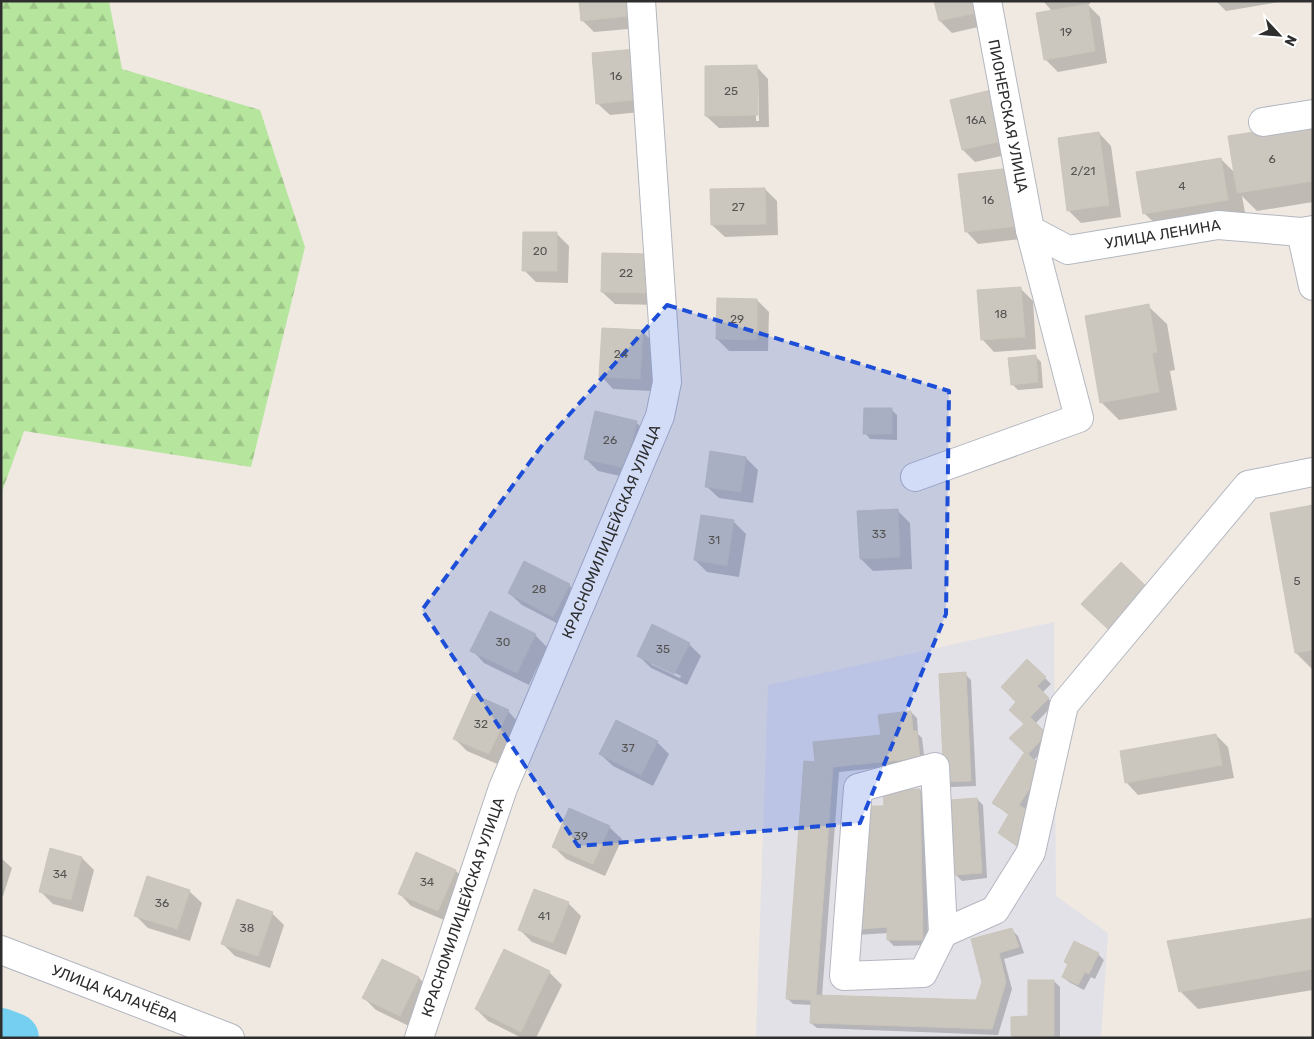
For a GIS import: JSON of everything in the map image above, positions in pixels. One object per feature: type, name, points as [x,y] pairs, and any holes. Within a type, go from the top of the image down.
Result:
[{"type":"street","name":"КРАСНОМИЛИЦЕЙСКАЯ УЛИЦА","points":[[419,1038],[503,788],[660,416],[667,382],[641,1]]},
{"type":"street","name":"ПИОНЕРСКАЯ УЛИЦА","points":[[916,477],[1079,418],[1030,230],[987,1]]},
{"type":"street","points":[[1263,122],[1313,114]]},
{"type":"street","name":"УЛИЦА ЛЕНИНА","points":[[1030,230],[1068,250],[1218,225],[1307,231],[1313,286]]},
{"type":"street","points":[[943,933],[935,767],[858,788],[844,976],[923,973],[943,933],[995,910],[1031,852],[1064,705],[1248,485],[1313,472]]},
{"type":"street","name":"УЛИЦА КАЛАЧЁВА","points":[[1,950],[230,1038]]},
{"type":"highlighted area","points":[[667,305],[949,391],[946,614],[860,823],[578,846],[422,610],[543,444]]},
{"type":"shaded area","points":[[1054,622],[1056,896],[1108,933],[1101,1038],[756,1038],[768,685]]},
{"type":"green space","points":[[1,1],[109,1],[122,69],[260,110],[305,247],[251,467],[24,431],[1,494]]},
{"type":"building","points":[[579,1],[627,1],[628,16],[581,21]]},
{"type":"building","points":[[934,1],[977,1],[980,12],[939,21]]},
{"type":"building","points":[[1088,4],[1095,51],[1044,60],[1036,13]]},
{"type":"building","points":[[636,49],[641,99],[596,104],[592,53]]},
{"type":"building","points":[[757,65],[758,115],[705,116],[705,66]]},
{"type":"building","points":[[991,90],[1002,141],[962,150],[950,100]]},
{"type":"building","points":[[1313,123],[1313,181],[1237,193],[1228,136]]},
{"type":"building","points":[[1099,132],[1109,205],[1067,211],[1058,138]]},
{"type":"building","points":[[1221,158],[1228,200],[1143,214],[1136,172]]},
{"type":"building","points":[[1011,168],[1018,226],[965,232],[958,174]]},
{"type":"building","points":[[765,188],[766,224],[711,225],[710,189]]},
{"type":"building","points":[[523,232],[557,232],[557,271],[522,271]]},
{"type":"building","points":[[602,253],[651,254],[650,293],[601,292]]},
{"type":"building","points":[[1021,287],[1025,337],[981,340],[977,290]]},
{"type":"building","points":[[717,298],[757,299],[757,340],[716,339]]},
{"type":"building","points":[[1149,304],[1157,352],[1152,353],[1159,392],[1100,403],[1085,316]]},
{"type":"building","points":[[602,328],[643,330],[640,379],[599,377]]},
{"type":"building","points":[[1036,355],[1038,382],[1011,385],[1008,358]]},
{"type":"building","points":[[864,408],[892,408],[892,434],[863,434]]},
{"type":"building","points":[[595,411],[637,421],[626,468],[584,459]]},
{"type":"building","points":[[710,451],[746,457],[741,492],[705,487]]},
{"type":"building","points":[[1313,505],[1313,650],[1295,653],[1270,513]]},
{"type":"building","points":[[898,509],[900,557],[860,559],[857,511]]},
{"type":"building","points":[[701,515],[734,520],[727,566],[694,560]]},
{"type":"building","points":[[524,561],[570,584],[553,617],[508,593]]},
{"type":"building","points":[[1121,562],[1149,589],[1109,630],[1081,604]]},
{"type":"building","points":[[490,611],[536,634],[517,673],[470,651]]},
{"type":"building","points":[[652,624],[690,643],[674,674],[637,656]]},
{"type":"building","points":[[1027,659],[1046,677],[1037,686],[1049,698],[1030,717],[1047,734],[1027,755],[1009,738],[1024,724],[1009,710],[1016,702],[1001,687]]},
{"type":"building","points":[[966,672],[971,781],[944,782],[939,674]]},
{"type":"building","points":[[473,694],[509,710],[489,754],[453,739]]},
{"type":"building","points":[[911,711],[913,731],[917,731],[920,758],[833,767],[816,995],[976,1000],[982,982],[971,939],[1012,928],[1019,947],[999,953],[1006,982],[992,1029],[810,1023],[811,1000],[786,999],[804,761],[815,762],[813,742],[881,735],[878,715]]},
{"type":"building","points":[[616,720],[658,741],[641,775],[599,754]]},
{"type":"building","points":[[1216,734],[1222,765],[1125,783],[1120,751]]},
{"type":"building","points":[[1024,753],[1044,766],[1019,805],[1036,816],[1017,846],[998,833],[1009,814],[992,803]]},
{"type":"building","points":[[920,789],[923,940],[887,940],[887,927],[850,930],[850,912],[864,912],[862,806],[884,806],[883,790]]},
{"type":"building","points":[[977,798],[982,873],[955,875],[950,800]]},
{"type":"building","points":[[569,808],[610,826],[593,864],[552,847]]},
{"type":"building","points":[[50,848],[82,857],[71,900],[39,892]]},
{"type":"building","points":[[416,852],[456,870],[438,911],[398,894]]},
{"type":"building","points":[[147,876],[190,890],[177,929],[134,916]]},
{"type":"building","points":[[534,889],[569,902],[553,943],[518,930]]},
{"type":"building","points":[[237,899],[273,912],[258,956],[221,944]]},
{"type":"building","points":[[1313,918],[1313,969],[1179,992],[1167,941]]},
{"type":"building","points":[[1074,941],[1099,953],[1089,974],[1085,972],[1078,985],[1062,977],[1068,964],[1064,962]]},
{"type":"building","points":[[504,949],[550,971],[521,1032],[475,1009]]},
{"type":"building","points":[[382,959],[419,977],[400,1016],[362,998]]},
{"type":"building","points":[[1028,980],[1054,980],[1054,1036],[1011,1036],[1011,1017],[1028,1016]]},
{"type":"waterway","points":[[1,1033],[14,1038]]}]
